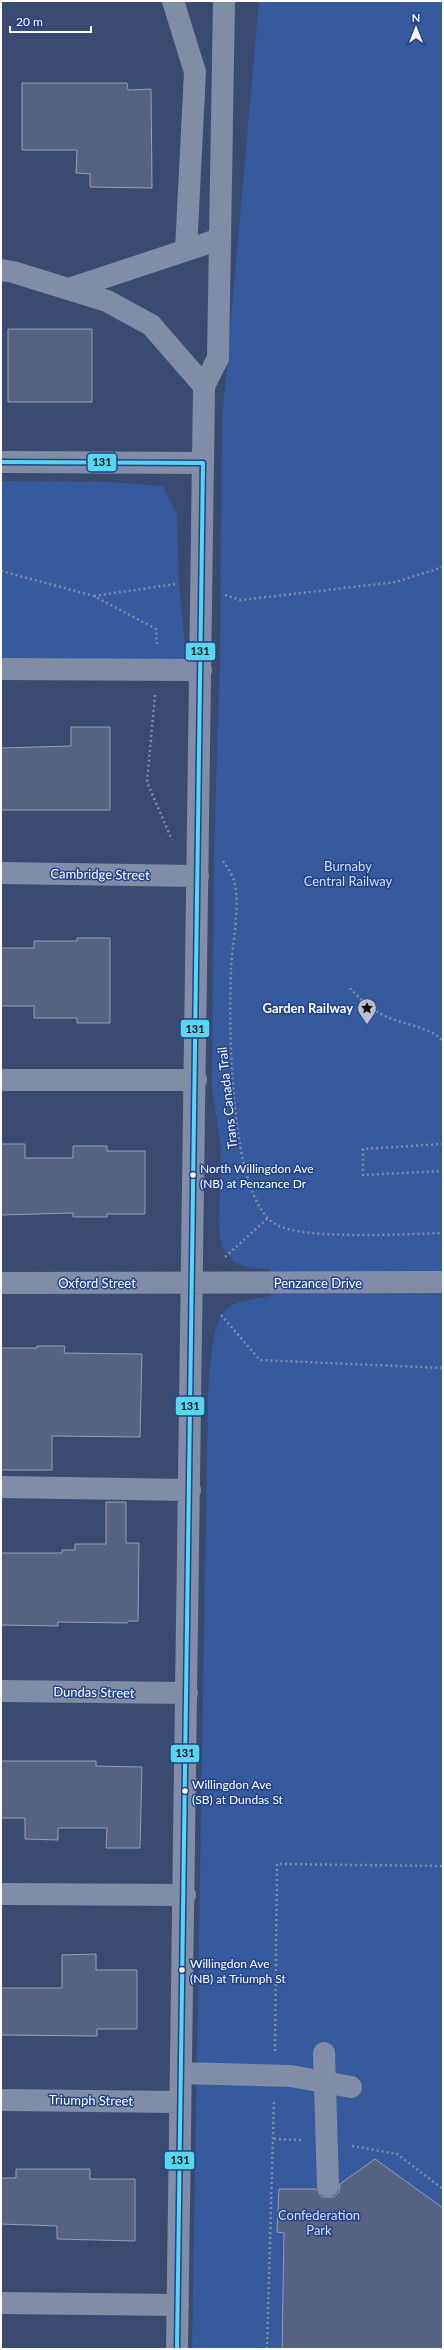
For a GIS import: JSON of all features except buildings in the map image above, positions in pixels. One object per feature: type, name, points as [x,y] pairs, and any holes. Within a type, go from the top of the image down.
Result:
[{"type":"street","points":[[173,1],[195,72],[186,250]]},
{"type":"street","points":[[177,2349],[188,1693],[204,386],[218,358],[224,1]]},
{"type":"street","points":[[69,289],[220,239]]},
{"type":"street","points":[[1,270],[107,301],[151,325],[185,362],[204,386]]},
{"type":"street","points":[[1,462],[203,464]]},
{"type":"street","points":[[1,669],[201,670]]},
{"type":"street","name":"Cambridge Street","points":[[1,873],[198,876]]},
{"type":"street","points":[[1,1080],[196,1080]]},
{"type":"street","name":"Penzance Drive","points":[[193,1284],[443,1282]]},
{"type":"street","name":"Oxford Street","points":[[1,1283],[193,1284]]},
{"type":"street","points":[[1,1488],[190,1490]]},
{"type":"street","name":"Dundas Street","points":[[1,1691],[188,1693]]},
{"type":"street","points":[[1,1894],[185,1895]]},
{"type":"street","points":[[324,2054],[324,2082],[328,2142],[328,2186]]},
{"type":"street","points":[[181,2073],[291,2076],[351,2087]]},
{"type":"street","name":"Triumph Street","points":[[1,2100],[180,2102]]},
{"type":"street","points":[[1,2303],[178,2305]]},
{"type":"path","points":[[94,596],[179,583],[202,587],[241,600],[396,582],[443,567]]},
{"type":"path","name":"Trans Canada Trail","points":[[222,858],[235,885],[231,970],[231,1056],[234,1096],[244,1164],[259,1206],[268,1218],[277,1225],[303,1232],[443,1233]]},
{"type":"path","points":[[350,988],[366,1005],[387,1017],[437,1034],[443,1042]]},
{"type":"path","points":[[443,1144],[363,1149],[363,1175],[443,1171]]},
{"type":"path","points":[[227,1256],[268,1218]]},
{"type":"path","points":[[221,1315],[260,1360],[443,1368]]},
{"type":"path","points":[[275,2057],[277,1864],[443,1866]]},
{"type":"path","points":[[267,2349],[274,2097]]},
{"type":"path","points":[[274,2138],[328,2142],[397,2154],[443,2189]]},
{"type":"green space","name":"Confederation Park","points":[[259,1],[443,1],[443,2349],[192,2349],[209,1376],[215,1335],[218,1323],[223,1314],[229,1307],[239,1302],[271,1296],[269,1269],[251,1268],[235,1263],[222,1247],[219,1231],[221,1146],[212,1089],[214,845],[220,665],[222,421]]},
{"type":"green space","points":[[1,481],[109,482],[163,486],[177,515],[179,583],[187,671],[1,669]]},
{"type":"transit line","name":"131","points":[[1,462],[203,463]]},
{"type":"transit line","name":"131","points":[[177,2349],[203,463]]},
{"type":"place","name":"Garden Railway","points":[[367,1025]]},
{"type":"place","name":"North Willingdon Ave (NB) at Penzance Dr","points":[[193,1175]]},
{"type":"place","name":"Willingdon Ave (SB) at Dundas St","points":[[185,1791]]},
{"type":"place","name":"Willingdon Ave (NB) at Triumph St","points":[[182,1970]]},
{"type":"park label","name":"Burnaby Central Railway","points":[[348,874]]}]
